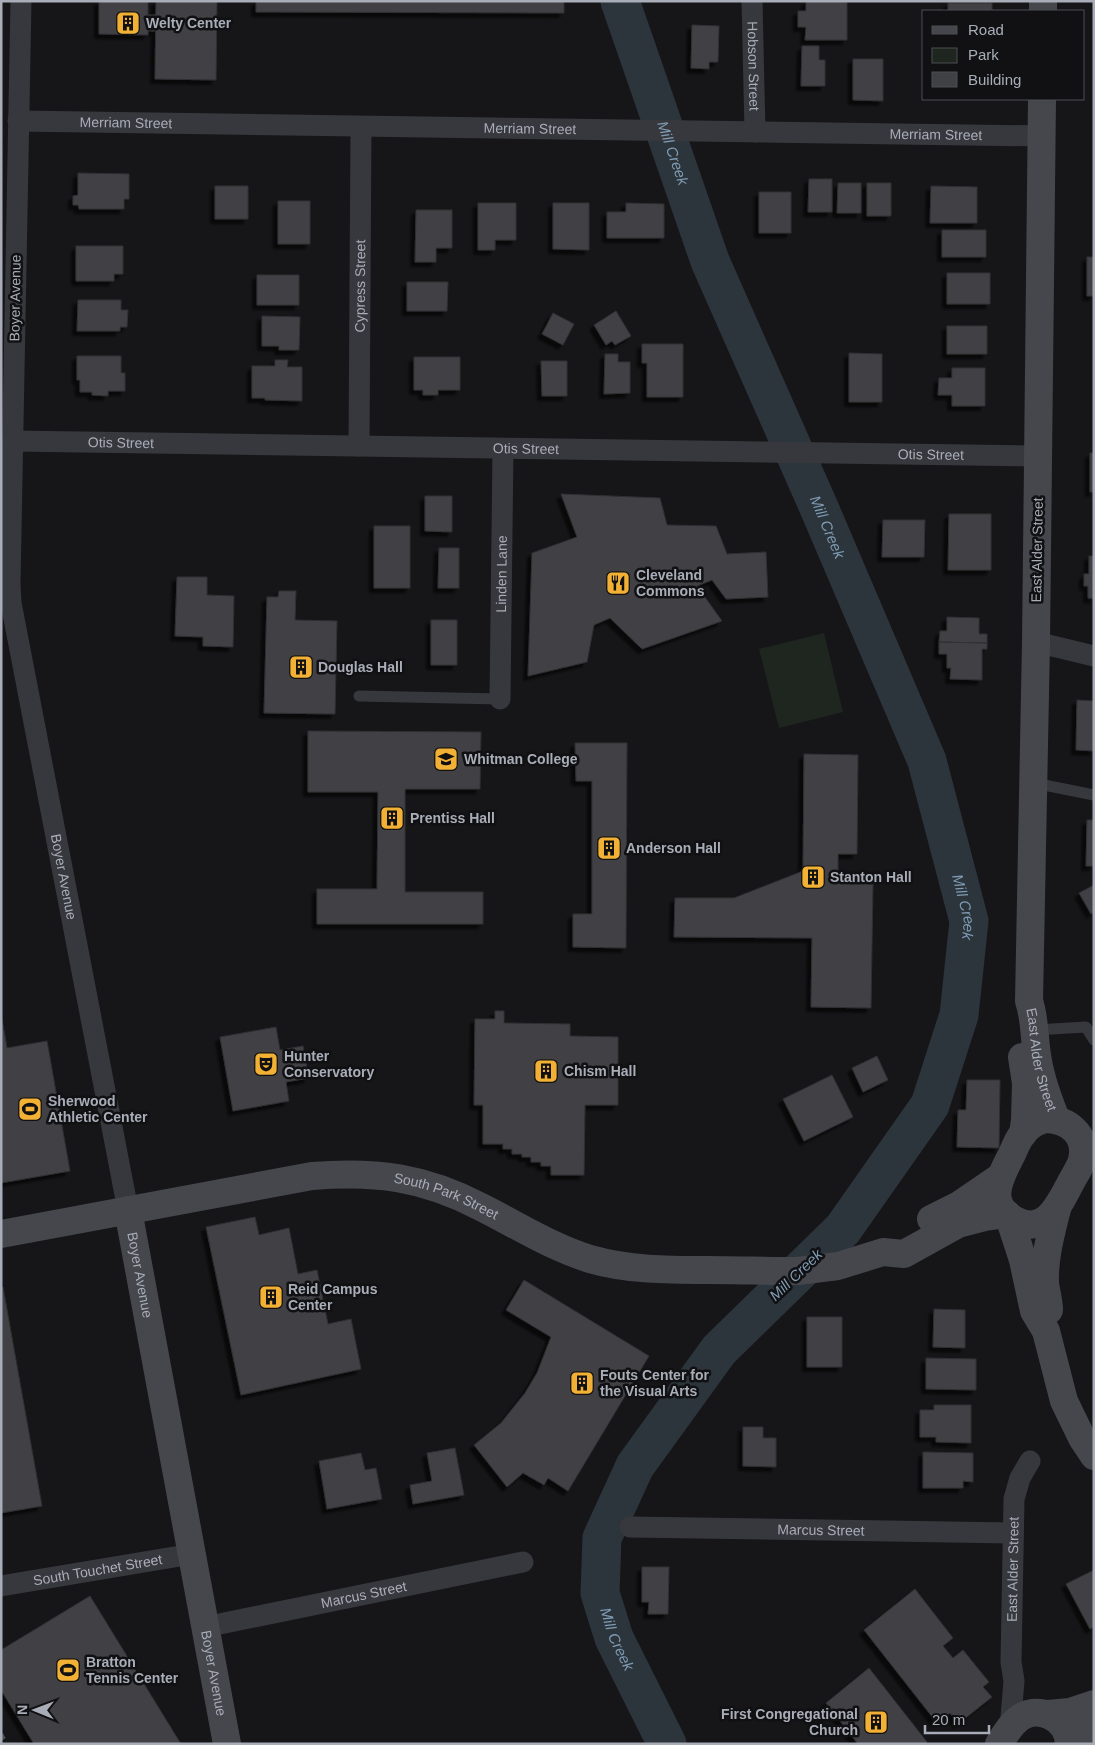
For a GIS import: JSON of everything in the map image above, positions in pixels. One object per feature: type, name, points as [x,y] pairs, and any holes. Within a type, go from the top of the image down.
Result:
[{"type":"main road","name":"East Alder Street","points":[[1042,100],[1030,1000],[1034,1015],[1040,1073],[1061,1121]]},
{"type":"main road","name":"East Alder Street","points":[[1022,1134],[1025,1120],[1026,1083],[1023,1068],[1020,1016],[1030,1000]]},
{"type":"main road","points":[[1061,1121],[1074,1130],[1088,1155],[1057,1209],[1050,1217],[1040,1222],[1024,1223],[1008,1215],[1002,1209],[998,1199],[997,1188],[1000,1177],[1022,1134],[1035,1123],[1045,1119],[1061,1121],[1094,1120]]},
{"type":"main road","name":"South Park Street","points":[[1,1234],[312,1176],[368,1174],[398,1177],[456,1195],[563,1249],[591,1259],[621,1266],[651,1269],[798,1271],[838,1266],[883,1252],[904,1254],[958,1224],[985,1217],[1008,1215]]},
{"type":"main road","name":"South Park Street","points":[[883,1252],[896,1237],[959,1205],[1000,1177]]},
{"type":"main road","points":[[1046,1331],[1049,1308],[1045,1282],[1047,1258],[1057,1209]]},
{"type":"main road","name":"Boyer Avenue","points":[[128,1210],[227,1744]]},
{"type":"main road","points":[[1008,1215],[1023,1260],[1034,1311],[1046,1331],[1064,1401],[1082,1438],[1094,1456]]},
{"type":"main road","points":[[1004,1736],[1026,1715],[1070,1712],[1094,1704]]},
{"type":"main road","points":[[1042,1713],[1057,1719],[1069,1738],[1069,1744]]},
{"type":"main road","points":[[1078,1744],[1094,1727]]},
{"type":"street","name":"Boyer Avenue","points":[[20,1],[11,604],[128,1210]]},
{"type":"street","name":"Hobson Street","points":[[752,1],[755,132]]},
{"type":"street","name":"Merriam Street","points":[[18,121],[1042,136]]},
{"type":"street","name":"Cypress Street","points":[[359,446],[361,127]]},
{"type":"street","name":"Otis Street","points":[[12,441],[1038,456]]},
{"type":"street","name":"Linden Lane","points":[[500,699],[503,449]]},
{"type":"street","points":[[1036,642],[1094,656]]},
{"type":"street","name":"East Alder Street","points":[[1004,1736],[1014,1681],[1011,1662],[1014,1500],[1020,1478],[1030,1461]]},
{"type":"street","name":"Marcus Street","points":[[630,1527],[1013,1532]]},
{"type":"street","name":"South Touchet Street","points":[[1,1586],[192,1554]]},
{"type":"street","name":"Marcus Street","points":[[205,1627],[523,1562]]},
{"type":"street","points":[[1014,1681],[1042,1713]]},
{"type":"lane","points":[[358,696],[500,699]]},
{"type":"lane","points":[[1034,783],[1094,795]]},
{"type":"lane","points":[[1035,1030],[1086,1027],[1094,1040]]},
{"type":"green space","points":[[824,633],[843,712],[779,728],[759,649]]},
{"type":"building","name":"Welty Center","points":[[99,1],[148,1],[148,15],[156,15],[156,31],[148,31],[148,35],[99,34]]},
{"type":"building","points":[[156,1],[217,1],[216,80],[155,79]]},
{"type":"building","points":[[256,1],[564,1],[564,13],[256,12]]},
{"type":"building","points":[[806,1],[847,1],[847,40],[805,40],[806,27],[798,27],[798,11],[806,11]]},
{"type":"building","points":[[948,3],[992,3],[992,10],[948,10]]},
{"type":"building","points":[[692,25],[719,26],[718,62],[709,62],[709,69],[691,68]]},
{"type":"building","points":[[802,46],[819,46],[819,60],[825,60],[825,86],[801,86]]},
{"type":"building","points":[[853,59],[883,59],[883,101],[853,100]]},
{"type":"building","points":[[78,173],[129,174],[129,199],[124,199],[124,209],[79,209],[78,205],[73,205],[73,196],[78,195]]},
{"type":"building","points":[[809,179],[832,179],[832,212],[808,212]]},
{"type":"building","points":[[838,183],[861,183],[861,213],[837,213]]},
{"type":"building","points":[[867,183],[891,183],[891,216],[867,216]]},
{"type":"building","points":[[215,186],[248,186],[248,219],[215,219]]},
{"type":"building","points":[[931,186],[977,187],[977,223],[930,223]]},
{"type":"building","points":[[759,192],[791,192],[791,233],[759,233]]},
{"type":"building","points":[[278,201],[310,201],[310,244],[278,244]]},
{"type":"building","points":[[478,203],[516,203],[516,240],[495,240],[495,250],[478,250]]},
{"type":"building","points":[[553,203],[589,203],[589,250],[553,249]]},
{"type":"building","points":[[626,203],[664,204],[664,238],[607,238],[607,212],[626,212]]},
{"type":"building","points":[[416,210],[452,210],[452,248],[436,248],[436,262],[415,262]]},
{"type":"building","points":[[942,230],[986,230],[986,257],[942,257]]},
{"type":"building","points":[[76,246],[123,246],[123,274],[114,274],[114,281],[76,281]]},
{"type":"building","points":[[1087,257],[1094,257],[1094,296],[1087,296]]},
{"type":"building","points":[[947,273],[990,273],[990,304],[947,304]]},
{"type":"building","points":[[257,275],[299,275],[299,305],[257,305]]},
{"type":"building","points":[[407,282],[448,282],[447,311],[407,311]]},
{"type":"building","points":[[78,300],[121,300],[121,310],[128,310],[127,327],[120,327],[120,331],[77,331]]},
{"type":"building","points":[[616,311],[631,336],[615,345],[612,341],[606,345],[594,325]]},
{"type":"building","points":[[553,313],[574,324],[563,345],[542,334]]},
{"type":"building","points":[[262,316],[300,317],[299,350],[279,350],[279,346],[262,346]]},
{"type":"building","points":[[947,326],[987,326],[987,354],[947,354]]},
{"type":"building","points":[[642,344],[683,344],[683,397],[647,397],[647,363],[642,363]]},
{"type":"building","points":[[849,353],[882,354],[882,402],[849,402]]},
{"type":"building","points":[[605,354],[618,354],[618,362],[630,362],[630,393],[604,394]]},
{"type":"building","points":[[77,356],[121,356],[121,373],[125,373],[125,391],[108,391],[108,396],[92,395],[92,392],[80,392],[80,380],[77,380]]},
{"type":"building","points":[[414,357],[460,357],[460,390],[438,390],[438,395],[423,395],[423,390],[414,390]]},
{"type":"building","points":[[275,360],[288,360],[287,367],[302,367],[302,401],[252,398],[252,366],[275,366]]},
{"type":"building","points":[[541,361],[567,361],[567,396],[542,396]]},
{"type":"building","points":[[952,368],[985,368],[985,406],[952,406],[952,395],[938,395],[939,378],[952,378]]},
{"type":"building","points":[[1090,453],[1094,453],[1094,492],[1090,492]]},
{"type":"building","name":"Cleveland Commons","points":[[561,494],[660,498],[667,525],[716,526],[727,554],[766,552],[768,597],[726,599],[712,580],[697,586],[722,621],[642,649],[610,618],[594,625],[587,662],[528,676],[532,553],[577,537]]},
{"type":"building","points":[[425,496],[452,496],[452,532],[425,531]]},
{"type":"building","points":[[949,514],[991,514],[991,570],[948,570]]},
{"type":"building","points":[[883,520],[925,520],[924,557],[882,557]]},
{"type":"building","points":[[374,526],[410,526],[410,588],[374,588]]},
{"type":"building","points":[[439,548],[459,548],[459,588],[438,588]]},
{"type":"building","points":[[1089,556],[1094,556],[1094,599],[1088,598],[1088,586],[1084,586],[1084,574],[1089,574]]},
{"type":"building","points":[[177,577],[207,577],[207,595],[234,596],[233,647],[203,646],[203,637],[175,636]]},
{"type":"building","name":"Douglas Hall","points":[[279,591],[296,591],[295,620],[337,621],[335,714],[264,713],[267,597],[278,597]]},
{"type":"building","points":[[947,617],[979,618],[979,634],[987,634],[987,643],[939,642],[940,631],[947,631]]},
{"type":"building","points":[[431,620],[457,620],[457,665],[431,665]]},
{"type":"building","points":[[939,642],[987,643],[987,649],[982,649],[982,680],[950,679],[951,668],[947,668],[947,654],[939,654]]},
{"type":"building","points":[[1077,700],[1094,701],[1094,751],[1076,750]]},
{"type":"building","name":"Prentiss Hall","points":[[308,731],[481,732],[480,789],[405,789],[405,892],[483,892],[483,924],[317,924],[317,889],[377,889],[378,792],[308,792]]},
{"type":"building","name":"Anderson Hall","points":[[575,743],[627,743],[626,948],[573,947],[573,914],[592,914],[592,781],[576,781]]},
{"type":"building","name":"Stanton Hall","points":[[804,754],[858,755],[857,854],[838,854],[838,883],[873,884],[871,1008],[811,1007],[812,938],[674,937],[675,898],[734,898],[803,871]]},
{"type":"building","points":[[1087,820],[1094,820],[1094,866],[1086,866]]},
{"type":"building","points":[[1094,885],[1094,912],[1091,914],[1079,893]]},
{"type":"building","name":"Chism Hall","points":[[495,1011],[504,1011],[504,1023],[570,1024],[570,1036],[618,1037],[618,1105],[585,1105],[584,1175],[551,1175],[551,1166],[541,1166],[541,1162],[531,1162],[531,1157],[522,1157],[522,1154],[512,1154],[512,1149],[503,1149],[503,1144],[483,1144],[483,1105],[474,1105],[475,1019],[495,1019]]},
{"type":"building","name":"Sherwood Athletic Center","points":[[1,1013],[7,1048],[47,1041],[70,1171],[1,1183]]},
{"type":"building","name":"Hunter Conservatory","points":[[276,1027],[280,1050],[303,1046],[309,1078],[286,1082],[289,1101],[233,1111],[220,1037]]},
{"type":"building","points":[[877,1056],[888,1080],[863,1092],[852,1068]]},
{"type":"building","points":[[832,1075],[853,1117],[804,1141],[783,1099]]},
{"type":"building","points":[[967,1080],[1000,1080],[999,1148],[957,1147],[958,1110],[966,1110]]},
{"type":"building","name":"Reid Campus Center","points":[[255,1217],[259,1235],[289,1228],[298,1274],[317,1270],[328,1324],[351,1319],[361,1369],[241,1395],[206,1227]]},
{"type":"building","name":"Fouts Center for the Visual Arts","points":[[524,1280],[649,1356],[568,1491],[548,1478],[544,1485],[523,1473],[507,1487],[474,1445],[501,1423],[525,1393],[537,1373],[551,1337],[506,1310]]},
{"type":"building","points":[[3,1287],[42,1506],[1,1513],[1,1288]]},
{"type":"building","points":[[934,1309],[965,1310],[965,1348],[933,1347]]},
{"type":"building","points":[[807,1317],[842,1317],[842,1367],[807,1367]]},
{"type":"building","points":[[926,1358],[976,1359],[976,1390],[926,1389]]},
{"type":"building","points":[[934,1405],[971,1405],[971,1443],[936,1442],[936,1437],[920,1437],[920,1410],[934,1410]]},
{"type":"building","points":[[743,1427],[763,1427],[763,1438],[776,1438],[776,1467],[743,1466]]},
{"type":"building","points":[[455,1448],[464,1495],[413,1504],[410,1485],[432,1481],[427,1453]]},
{"type":"building","points":[[923,1452],[973,1453],[973,1482],[963,1481],[963,1488],[923,1488]]},
{"type":"building","points":[[361,1453],[365,1470],[376,1468],[382,1499],[327,1509],[319,1461]]},
{"type":"building","points":[[642,1567],[669,1567],[668,1614],[648,1614],[649,1602],[642,1602]]},
{"type":"building","points":[[1094,1570],[1094,1627],[1090,1629],[1066,1584]]},
{"type":"building","points":[[915,1589],[953,1638],[943,1646],[953,1658],[963,1650],[989,1682],[983,1687],[992,1697],[958,1724],[950,1713],[937,1723],[864,1630]]},
{"type":"building","name":"Bratton Tennis Center","points":[[90,1596],[181,1744],[34,1744],[1,1690],[1,1650]]},
{"type":"building","name":"First Congregational Church","points":[[869,1668],[927,1742],[925,1744],[858,1744],[826,1703]]},
{"type":"waterway","name":"Mill Creek","points":[[620,1],[710,261],[820,510],[927,761],[969,921],[959,1015],[930,1105],[843,1229],[719,1350],[635,1466],[602,1538],[600,1593],[614,1638],[667,1744]]},
{"type":"railway","points":[[1,1734],[7,1744]]},
{"type":"place","name":"Welty Center","points":[[128,23]]},
{"type":"place","name":"Cleveland Commons","points":[[618,583]]},
{"type":"place","name":"Douglas Hall","points":[[301,667]]},
{"type":"place","name":"Whitman College","points":[[446,759]]},
{"type":"place","name":"Prentiss Hall","points":[[392,818]]},
{"type":"place","name":"Anderson Hall","points":[[609,848]]},
{"type":"place","name":"Stanton Hall","points":[[813,877]]},
{"type":"place","name":"Hunter Conservatory","points":[[266,1064]]},
{"type":"place","name":"Chism Hall","points":[[546,1071]]},
{"type":"place","name":"Sherwood Athletic Center","points":[[30,1109]]},
{"type":"place","name":"Reid Campus Center","points":[[271,1297]]},
{"type":"place","name":"Fouts Center for the Visual Arts","points":[[582,1383]]},
{"type":"place","name":"Bratton Tennis Center","points":[[68,1670]]},
{"type":"place","name":"First Congregational Church","points":[[876,1722]]}]
